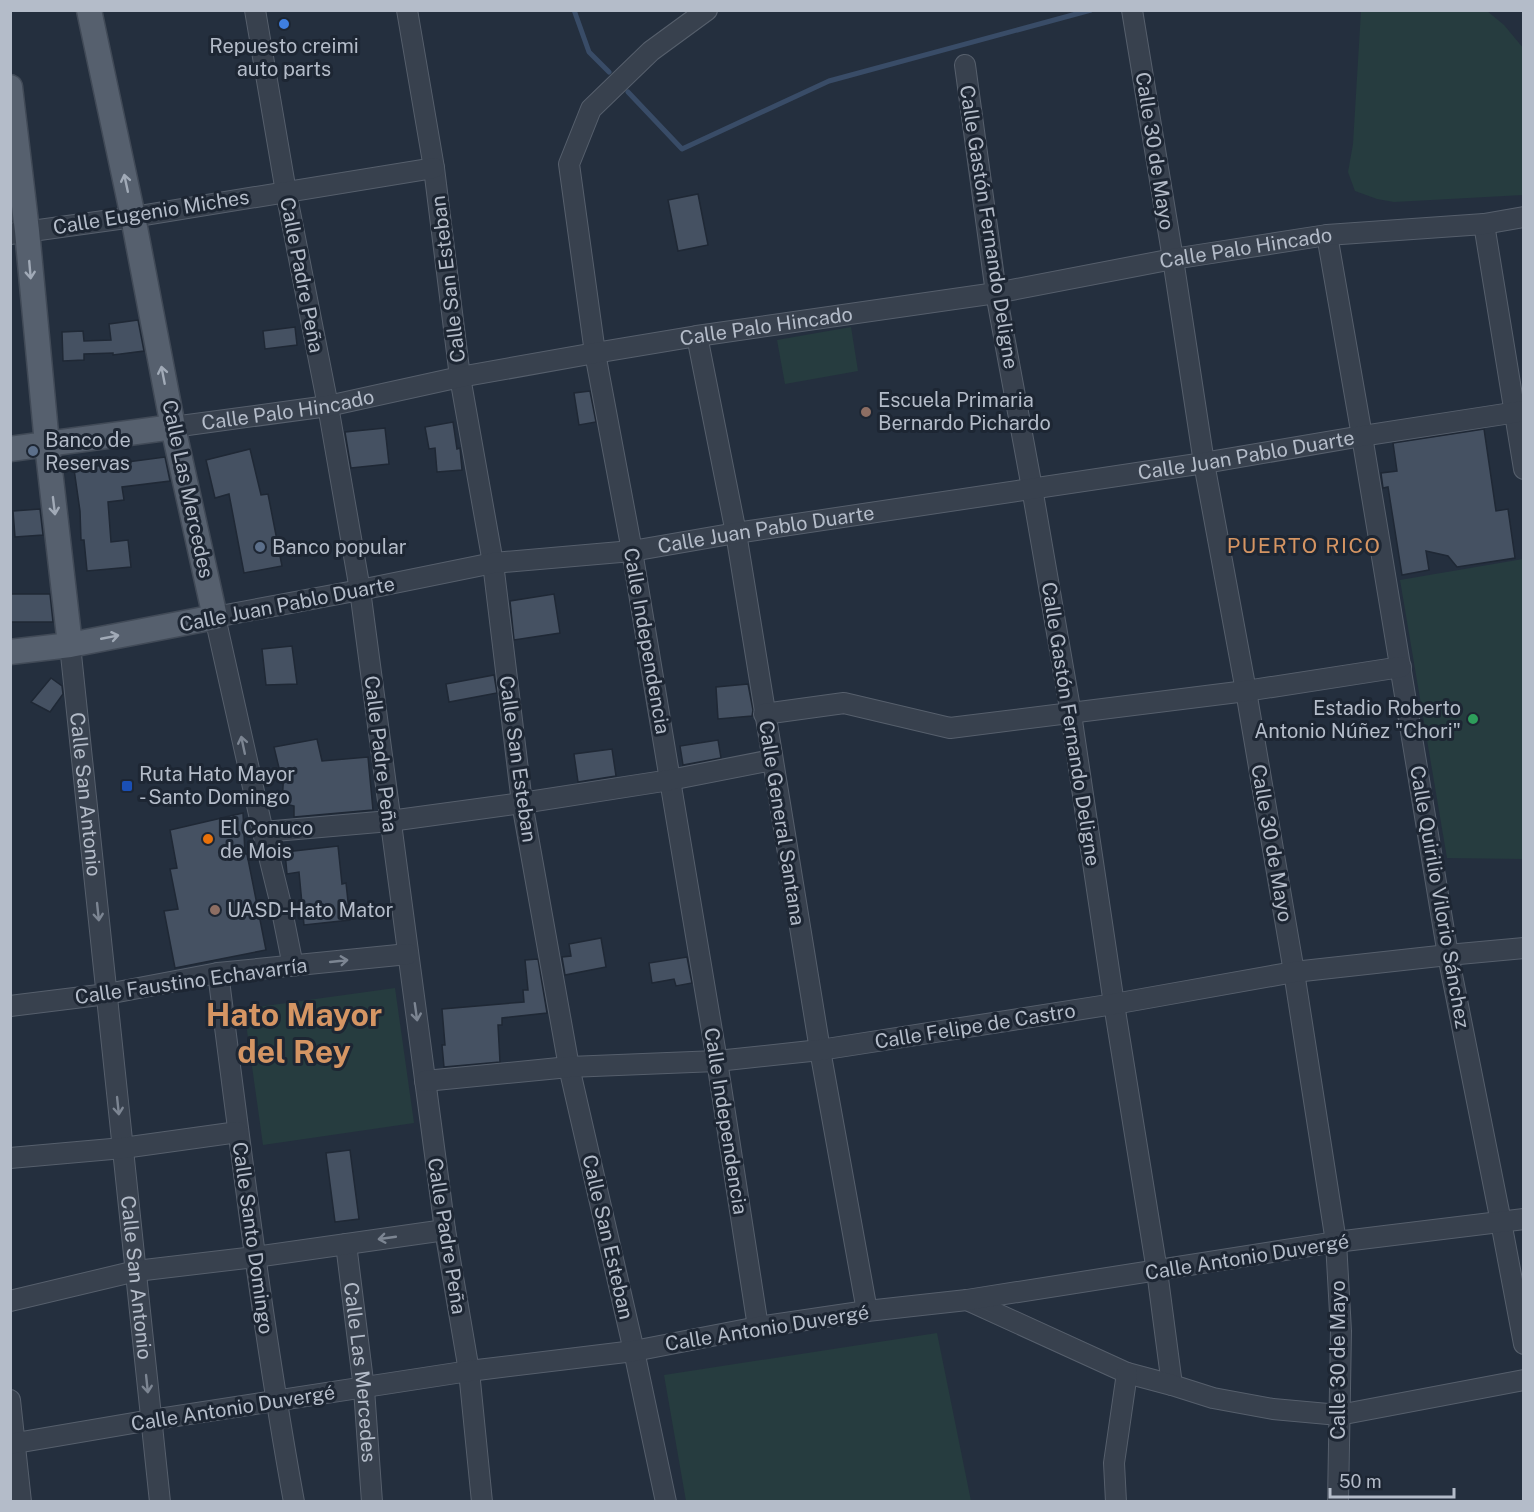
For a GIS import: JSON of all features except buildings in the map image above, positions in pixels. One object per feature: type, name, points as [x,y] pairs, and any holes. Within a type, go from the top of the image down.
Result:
[{"type":"main road","name":"Calle Las Mercedes","points":[[89,10],[133,217],[173,427],[215,617]]},
{"type":"main road","name":"Calle San Antonio","points":[[10,87],[19,233],[47,444],[70,645]]},
{"type":"main road","name":"Calle Palo Hincado","points":[[10,449],[173,427]]},
{"type":"main road","name":"Calle Juan Pablo Duarte","points":[[10,652],[70,645],[215,617]]},
{"type":"street","name":"Calle Padre Peña","points":[[255,10],[286,192],[328,406],[360,590],[445,1230],[469,1371],[482,1502]]},
{"type":"street","name":"Calle San Esteban","points":[[407,10],[434,168],[460,377],[493,563],[522,803],[569,1067],[666,1502]]},
{"type":"street","name":"Calle Independencia","points":[[706,10],[651,51],[591,108],[569,164],[595,353],[632,551],[717,1061],[758,1327]]},
{"type":"street","name":"Calle 30 de Mayo","points":[[1132,10],[1204,463],[1294,972],[1336,1242],[1341,1330],[1338,1502]]},
{"type":"street","name":"Calle Gastón Fernando Deligne","points":[[965,64],[996,293],[1071,714],[1157,1271],[1172,1385]]},
{"type":"street","name":"Calle Eugenio Miches","points":[[19,233],[133,217],[434,168]]},
{"type":"street","name":"Calle Palo Hincado","points":[[173,427],[328,406],[460,377],[595,353],[996,293],[1173,259],[1327,235],[1484,224],[1524,217]]},
{"type":"street","points":[[1484,224],[1519,412],[1524,470]]},
{"type":"street","name":"Calle Quirilio Vilorio Sánchez","points":[[1327,235],[1448,955],[1524,1344]]},
{"type":"street","name":"Calle General Santana","points":[[697,336],[736,533],[820,1050],[867,1311]]},
{"type":"street","name":"Calle Juan Pablo Duarte","points":[[215,617],[493,563],[632,551],[1519,412]]},
{"type":"street","name":"Calle Las Mercedes","points":[[215,617],[293,966]]},
{"type":"street","name":"Calle San Antonio","points":[[70,645],[159,1502]]},
{"type":"street","points":[[764,714],[844,703],[950,728],[1246,691],[1401,667]]},
{"type":"street","points":[[262,832],[390,821],[522,803],[670,780],[772,760]]},
{"type":"street","name":"Calle Felipe de Castro","points":[[425,1081],[569,1067],[717,1061],[820,1050],[1114,1004],[1294,972],[1524,948]]},
{"type":"street","name":"Calle Faustino Echavarría","points":[[10,1006],[107,994],[218,973],[408,954]]},
{"type":"street","name":"Calle Santo Domingo","points":[[218,973],[255,1257],[276,1401],[294,1502]]},
{"type":"street","points":[[10,1158],[123,1148],[238,1132]]},
{"type":"street","name":"Calle Antonio Duvergé","points":[[13,1444],[151,1420],[469,1371],[634,1351],[758,1327],[867,1311],[967,1300],[1336,1242],[1524,1219]]},
{"type":"street","points":[[10,1301],[136,1271],[445,1230]]},
{"type":"street","name":"Calle Las Mercedes","points":[[346,1244],[363,1389],[372,1502]]},
{"type":"street","points":[[967,1300],[1127,1373],[1213,1398],[1274,1409],[1339,1415],[1524,1380]]},
{"type":"street","points":[[1116,1502],[1114,1462],[1127,1373]]},
{"type":"street","points":[[10,1400],[21,1502]]},
{"type":"green space","points":[[1361,11],[1487,11],[1504,25],[1524,49],[1523,195],[1394,202],[1355,191],[1348,172],[1353,144]]},
{"type":"green space","points":[[851,327],[858,371],[785,384],[777,340]]},
{"type":"green space","name":"Estadio Roberto Antonio Núñez \"Chori\"","points":[[1523,559],[1523,859],[1447,858],[1400,580]]},
{"type":"green space","points":[[395,988],[414,1123],[263,1145],[244,1009]]},
{"type":"green space","points":[[937,1333],[971,1501],[686,1501],[664,1375]]},
{"type":"waterway","points":[[574,10],[589,52],[609,72]]},
{"type":"waterway","points":[[628,92],[682,149],[829,81],[1091,10]]},
{"type":"place","name":"Repuesto creimi auto parts","points":[[284,24]]},
{"type":"place","name":"Escuela Primaria Bernardo Pichardo","points":[[866,412]]},
{"type":"place","name":"Banco de Reservas","points":[[33,451]]},
{"type":"place","name":"Banco popular","points":[[260,547]]},
{"type":"place","name":"Estadio Roberto Antonio Núñez \"Chori\"","points":[[1473,719]]},
{"type":"place","name":"Ruta Hato Mayor - Santo Domingo","points":[[127,786]]},
{"type":"place","name":"El Conuco de Mois","points":[[208,839]]},
{"type":"place","name":"UASD-Hato Mator","points":[[215,910]]},
{"type":"district","name":"PUERTO RICO","points":[[1304,545]]},
{"type":"district","name":"Hato Mayor del Rey","points":[[294,1032]]}]
